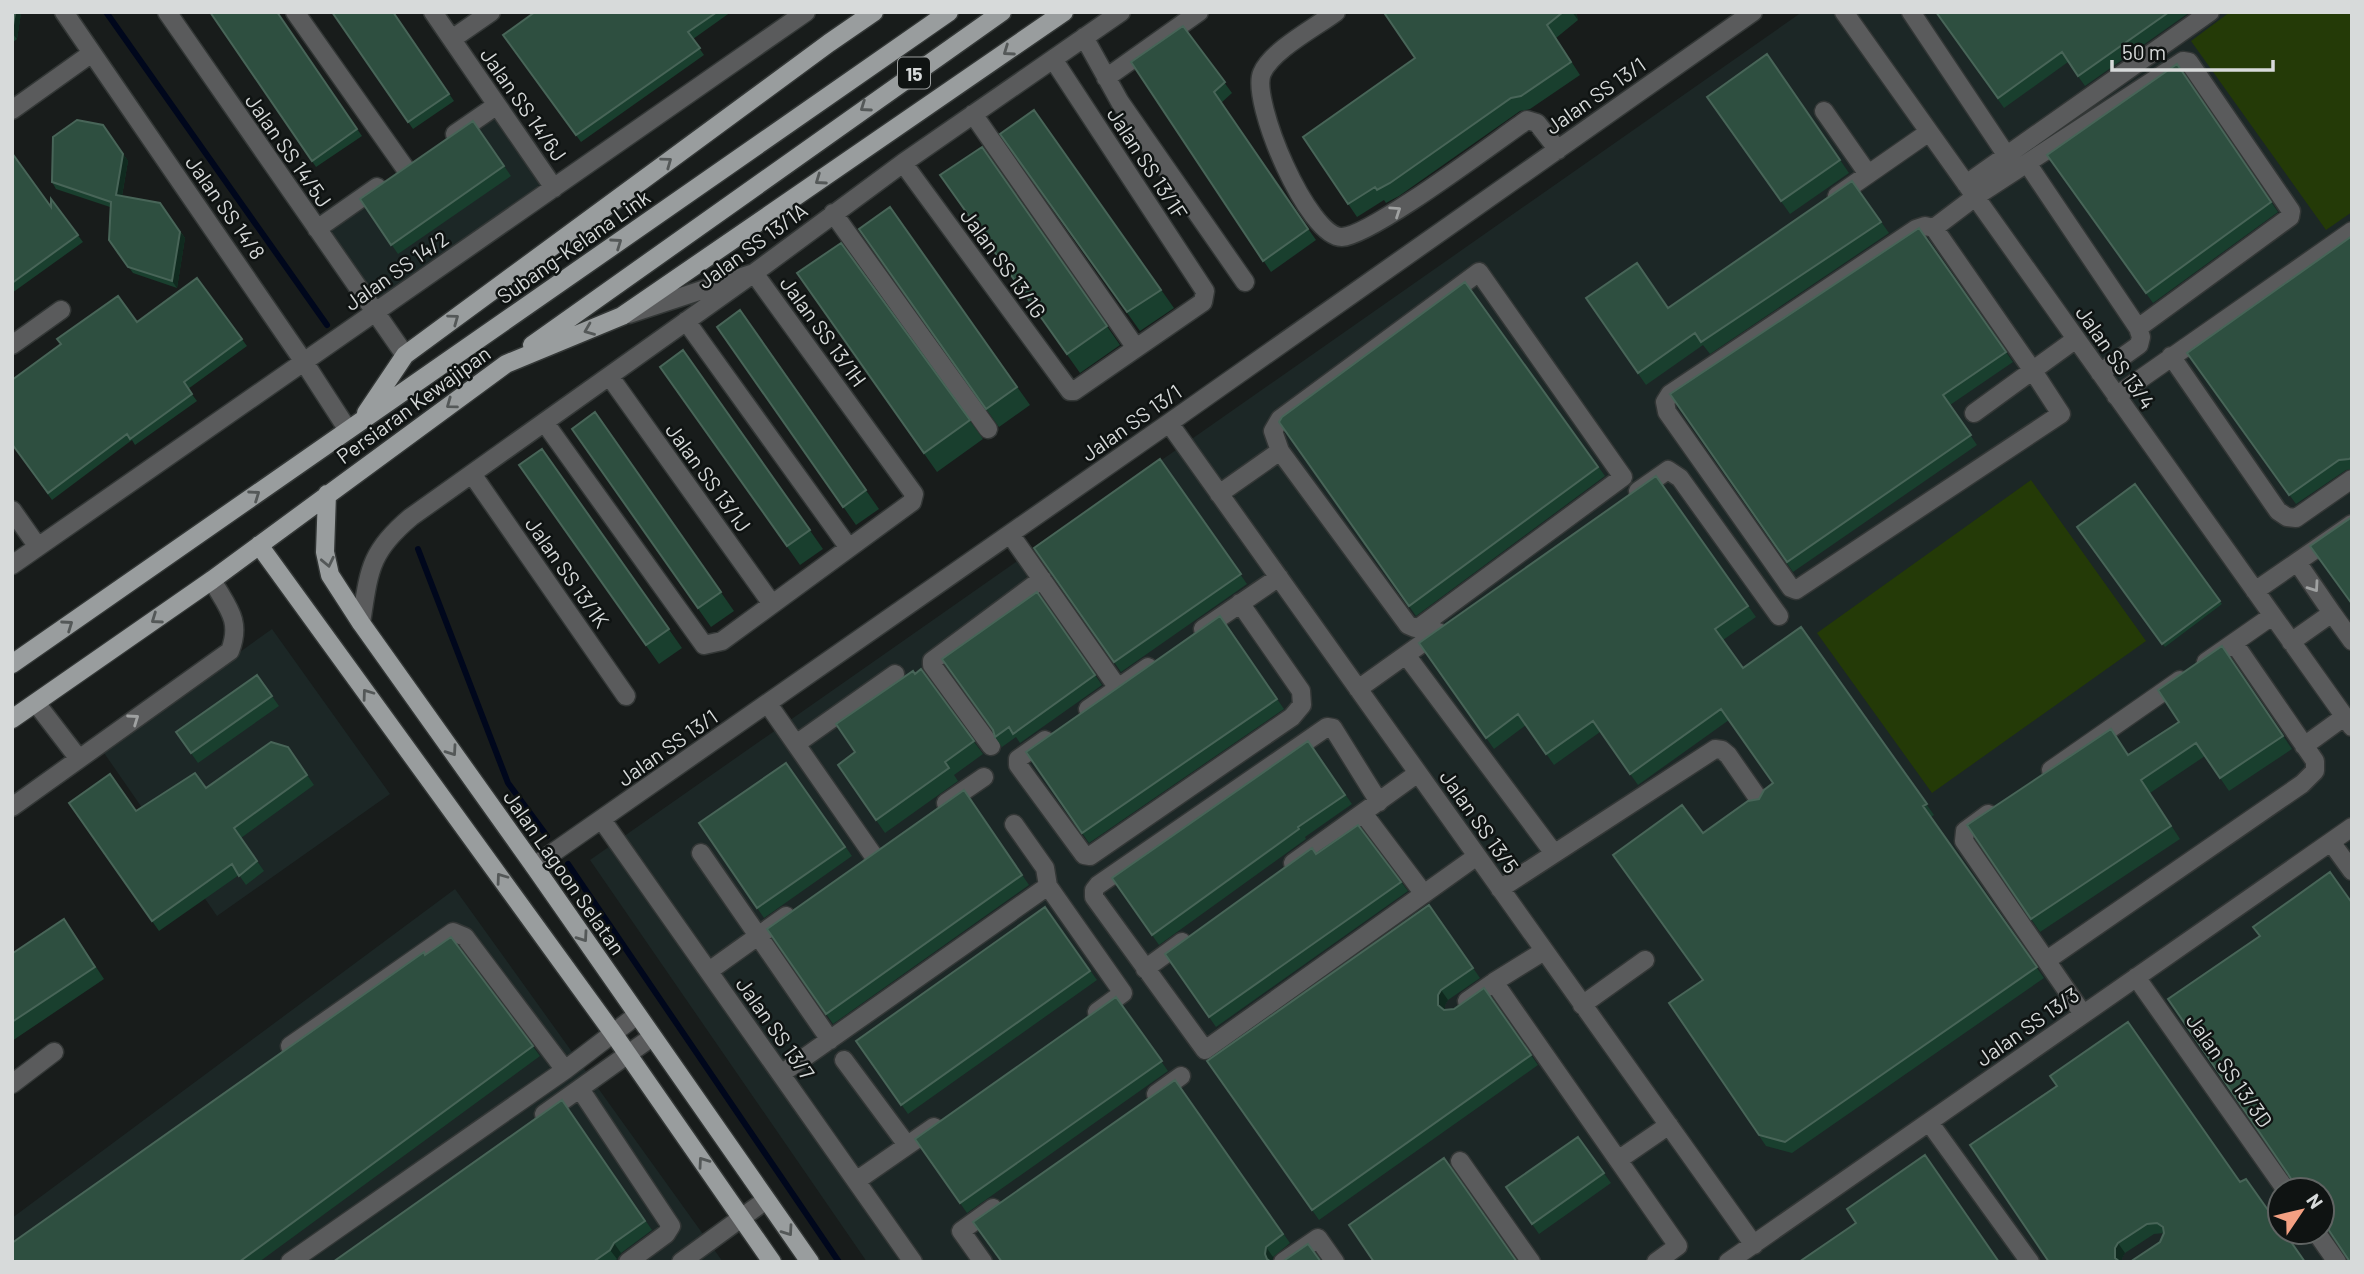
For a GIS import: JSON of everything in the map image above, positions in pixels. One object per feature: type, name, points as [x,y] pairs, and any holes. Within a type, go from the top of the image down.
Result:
[{"type":"main road","name":"Persiaran Kewajipan","points":[[12,664],[354,426],[405,355],[828,43],[874,12]]},
{"type":"main road","name":"Subang-Kelana Link","points":[[354,426],[949,12]]},
{"type":"main road","name":"15","points":[[506,364],[1002,12]]},
{"type":"main road","name":"Persiaran Kewajipan","points":[[12,719],[212,580],[506,364],[622,316],[1064,12]]},
{"type":"main road","name":"Jalan Lagoon Selatan","points":[[327,494],[325,552],[331,575],[361,623],[810,1262]]},
{"type":"main road","points":[[259,545],[613,1032],[772,1262]]},
{"type":"street","name":"Jalan SS 14/8","points":[[64,12],[304,362],[354,426]]},
{"type":"street","name":"Jalan SS 14/5J","points":[[167,12],[405,355]]},
{"type":"street","points":[[295,12],[410,165],[317,229]]},
{"type":"street","name":"Jalan SS 14/6J","points":[[433,12],[554,188]]},
{"type":"street","points":[[452,39],[491,12]]},
{"type":"street","name":"Jalan SS 13/1A","points":[[361,623],[369,570],[377,552],[391,534],[411,517],[610,377],[903,163],[1121,12]]},
{"type":"street","points":[[1106,78],[1199,12]]},
{"type":"street","points":[[1210,12],[1217,12]]},
{"type":"street","points":[[1336,12],[1272,58],[1261,74],[1260,96],[1283,161],[1305,207],[1325,230],[1335,237],[1346,237],[1388,216],[1527,120],[1537,123],[1558,150]]},
{"type":"street","name":"Jalan SS 13/1","points":[[534,866],[1169,424],[1753,12]]},
{"type":"street","name":"Jalan SS 13/4","points":[[1844,12],[2348,722]]},
{"type":"street","points":[[1911,12],[2007,156]]},
{"type":"street","points":[[1934,228],[2007,156],[2210,12]]},
{"type":"street","name":"Jalan SS 14/2","points":[[12,565],[804,13]]},
{"type":"street","points":[[1084,37],[1120,102],[1245,282]]},
{"type":"street","points":[[12,110],[92,53]]},
{"type":"street","name":"Jalan SS 13/1F","points":[[1053,59],[1205,291],[1203,302],[1136,348]]},
{"type":"street","points":[[1970,190],[2027,163],[2183,61],[2189,62],[2291,211],[2288,220],[2138,328]]},
{"type":"street","points":[[439,145],[497,105]]},
{"type":"street","points":[[1824,111],[1868,174]]},
{"type":"street","points":[[973,114],[1136,348]]},
{"type":"street","points":[[1823,205],[1929,132]]},
{"type":"street","name":"Jalan SS 13/1G","points":[[903,163],[1067,389],[1074,391],[1136,348]]},
{"type":"street","points":[[2027,163],[2138,328],[2141,337],[2139,345],[2100,373]]},
{"type":"street","points":[[834,213],[988,429]]},
{"type":"street","points":[[1926,226],[1934,228],[2034,371],[2060,411],[2059,416],[1800,588],[1791,587],[1667,412],[1665,402],[1670,394],[1916,229],[1926,226]]},
{"type":"street","points":[[2116,396],[2352,231]]},
{"type":"street","points":[[1479,272],[1623,477],[1415,628],[1408,625],[1280,451],[1273,431],[1280,419],[1479,272]]},
{"type":"street","name":"Jalan SS 13/1H","points":[[622,316],[754,273],[914,494],[912,502],[849,548]]},
{"type":"street","points":[[12,345],[61,310]]},
{"type":"street","points":[[545,423],[704,645],[722,640],[772,604],[849,548],[686,321]]},
{"type":"street","points":[[1974,413],[2076,339]]},
{"type":"street","points":[[2171,356],[2278,511],[2287,517],[2296,518],[2352,479]]},
{"type":"street","name":"Jalan SS 13/1J","points":[[610,377],[772,604]]},
{"type":"street","name":"Jalan SS 13/5","points":[[1169,424],[1754,1245]]},
{"type":"street","points":[[1219,494],[1280,451]]},
{"type":"street","points":[[1622,502],[1668,470],[1680,478],[1779,616]]},
{"type":"street","name":"Jalan SS 13/1K","points":[[472,474],[626,696]]},
{"type":"street","points":[[12,510],[38,547]]},
{"type":"street","points":[[2255,591],[2352,524]]},
{"type":"street","points":[[1010,534],[1118,688]]},
{"type":"street","points":[[2297,562],[2352,642]]},
{"type":"street","points":[[1358,689],[1531,566]]},
{"type":"street","points":[[1184,642],[1279,578]]},
{"type":"street","points":[[991,746],[932,665],[932,661],[1042,579]]},
{"type":"street","points":[[12,807],[230,651],[235,638],[235,622],[212,580]]},
{"type":"street","points":[[1162,657],[1018,759],[1017,765],[1084,855],[1090,856],[1292,718],[1302,705],[1301,691],[1240,603]]},
{"type":"street","points":[[2291,642],[2332,613]]},
{"type":"street","points":[[2039,778],[2272,616]]},
{"type":"street","points":[[2047,960],[2302,784],[2315,771],[2315,761],[2234,643]]},
{"type":"street","points":[[1406,655],[1553,852]]},
{"type":"street","points":[[796,744],[895,674]]},
{"type":"street","points":[[36,703],[79,759]]},
{"type":"street","points":[[768,704],[874,855]]},
{"type":"street","points":[[2304,746],[2348,722]]},
{"type":"street","points":[[1379,802],[1332,728],[1327,727],[1094,890],[1094,897],[1205,1051],[1477,856]]},
{"type":"street","points":[[1500,888],[1715,749],[1728,755],[1760,802]]},
{"type":"street","points":[[1276,875],[1418,773]]},
{"type":"street","points":[[929,816],[984,777]]},
{"type":"street","points":[[2005,802],[1970,825],[1965,831],[1964,841],[2083,1014]]},
{"type":"street","points":[[1363,813],[1424,894]]},
{"type":"street","name":"Jalan SS 13/7","points":[[602,820],[913,1262]]},
{"type":"street","points":[[1014,824],[1045,868],[1048,887],[1123,993],[1078,1025]]},
{"type":"street","name":"Jalan SS 13/3","points":[[1728,1262],[2352,827]]},
{"type":"street","points":[[2331,842],[2352,871]]},
{"type":"street","points":[[701,853],[830,1040]]},
{"type":"street","points":[[781,1074],[1048,887]]},
{"type":"street","points":[[709,971],[800,906]]},
{"type":"street","points":[[1145,969],[1200,930]]},
{"type":"street","points":[[281,1053],[453,932],[466,937],[565,1070]]},
{"type":"street","points":[[1455,1009],[1544,951]]},
{"type":"street","points":[[1582,1004],[1645,960]]},
{"type":"street","name":"Jalan SS 13/3D","points":[[2136,977],[2276,1176]]},
{"type":"street","points":[[1494,982],[1678,1246],[1656,1262]]},
{"type":"street","points":[[290,1262],[565,1070],[637,1015]]},
{"type":"street","points":[[525,1128],[652,1037]]},
{"type":"street","points":[[12,1084],[54,1052]]},
{"type":"street","points":[[844,1060],[907,1145]]},
{"type":"street","points":[[1137,1107],[1181,1076]]},
{"type":"street","points":[[580,1089],[671,1226],[666,1234],[628,1262]]},
{"type":"street","points":[[856,1181],[953,1113]]},
{"type":"street","points":[[1929,1122],[2030,1262]]},
{"type":"street","points":[[1618,1160],[1668,1125]]},
{"type":"street","points":[[1460,1161],[1531,1262]]},
{"type":"street","points":[[691,1259],[766,1200]]},
{"type":"street","points":[[983,1262],[961,1231],[1005,1200]]},
{"type":"street","points":[[1283,1262],[1318,1238],[1335,1262]]},
{"type":"street","points":[[2326,1246],[2337,1262]]},
{"type":"shaded area","points":[[1802,12],[2352,12],[2352,1262],[867,1262],[590,860]]},
{"type":"shaded area","points":[[493,115],[543,186],[375,302],[325,230]]},
{"type":"shaded area","points":[[272,629],[390,794],[217,916],[102,750]]},
{"type":"shaded area","points":[[455,889],[723,1262],[12,1262],[12,1218]]},
{"type":"green space","points":[[2230,12],[2352,12],[2352,212],[2326,230],[2191,41]]},
{"type":"green space","points":[[2031,480],[2146,641],[1932,793],[1817,633]]},
{"type":"building","points":[[210,12],[277,12],[357,129],[312,161]]},
{"type":"building","points":[[332,12],[393,12],[449,94],[408,122]]},
{"type":"building","points":[[535,12],[717,12],[688,32],[700,48],[576,135],[503,35]]},
{"type":"building","points":[[1563,12],[1547,25],[1571,62],[1521,96],[1511,98],[1390,183],[1377,190],[1375,187],[1348,204],[1303,137],[1415,58],[1385,14]]},
{"type":"building","points":[[1936,12],[2169,12],[2078,76],[2062,52],[1998,98]]},
{"type":"building","points":[[1183,26],[1225,82],[1214,92],[1308,229],[1263,261],[1131,62]]},
{"type":"building","points":[[1767,54],[1840,160],[1781,201],[1707,97]]},
{"type":"building","points":[[2177,64],[2271,202],[2146,293],[2047,155]]},
{"type":"building","points":[[1034,110],[1161,290],[1127,312],[1000,134]]},
{"type":"building","points":[[77,120],[103,125],[123,154],[116,195],[160,203],[180,232],[172,281],[128,267],[109,240],[111,202],[52,182],[53,137]]},
{"type":"building","points":[[473,121],[504,166],[391,245],[360,199]]},
{"type":"building","points":[[982,147],[1107,326],[1067,354],[940,175]]},
{"type":"building","points":[[12,153],[51,207],[51,199],[78,235],[12,283]]},
{"type":"building","points":[[1852,181],[1881,222],[1701,342],[1695,333],[1638,373],[1586,298],[1637,263],[1668,308]]},
{"type":"building","points":[[890,207],[1017,387],[986,409],[859,229]]},
{"type":"building","points":[[1919,228],[2006,352],[1943,395],[1971,435],[1787,562],[1670,394]]},
{"type":"building","points":[[2352,236],[2352,457],[2339,460],[2289,495],[2187,353]]},
{"type":"building","points":[[841,243],[970,420],[924,453],[797,273]]},
{"type":"building","points":[[197,278],[242,339],[184,382],[192,394],[130,439],[127,434],[48,493],[12,444],[12,380],[61,344],[57,339],[118,296],[137,322]]},
{"type":"building","points":[[1465,282],[1598,467],[1409,606],[1279,422],[1282,417]]},
{"type":"building","points":[[740,310],[866,490],[843,507],[717,327]]},
{"type":"building","points":[[683,350],[810,530],[787,546],[660,367]]},
{"type":"building","points":[[595,412],[721,592],[698,608],[572,429]]},
{"type":"building","points":[[542,449],[669,629],[646,645],[519,465]]},
{"type":"building","points":[[1160,459],[1241,574],[1114,662],[1034,548]]},
{"type":"building","points":[[1656,476],[1748,606],[1715,629],[1743,668],[1801,627],[1927,804],[1923,806],[2037,967],[1785,1142],[1759,1135],[1669,1003],[1703,980],[1613,855],[1682,805],[1703,833],[1748,801],[1759,799],[1764,790],[1773,783],[1721,709],[1630,774],[1593,721],[1546,754],[1518,714],[1486,738],[1419,643]]},
{"type":"building","points":[[2135,484],[2220,601],[2162,644],[2077,527]]},
{"type":"building","points":[[2352,517],[2352,604],[2310,546]]},
{"type":"building","points":[[1037,592],[1095,675],[1013,734],[1009,727],[995,737],[993,730],[942,659]]},
{"type":"building","points":[[1220,616],[1277,699],[1082,833],[1026,752]]},
{"type":"building","points":[[2222,646],[2283,736],[2220,778],[2196,743],[2141,780],[2171,826],[2031,919],[1967,825],[2111,729],[2128,755],[2179,722],[2158,690]]},
{"type":"building","points":[[921,669],[974,741],[945,762],[949,768],[876,820],[838,765],[855,752],[836,724],[913,671],[915,674]]},
{"type":"building","points":[[257,675],[272,696],[191,753],[176,732]]},
{"type":"building","points":[[1308,741],[1345,795],[1152,935],[1112,878]]},
{"type":"building","points":[[271,742],[288,747],[307,775],[234,828],[257,861],[239,876],[232,864],[152,921],[69,803],[110,774],[136,811],[195,773],[206,788]]},
{"type":"building","points":[[786,763],[845,847],[757,908],[699,823]]},
{"type":"building","points":[[964,790],[1022,875],[826,1014],[767,929]]},
{"type":"building","points":[[1358,825],[1401,882],[1209,1017],[1165,954],[1312,848],[1316,854]]},
{"type":"building","points":[[2330,872],[2352,903],[2352,1262],[2336,1241],[2336,1176],[2289,1176],[2168,999],[2260,936],[2253,927]]},
{"type":"building","points":[[1429,905],[1473,968],[1441,990],[1438,1005],[1444,1010],[1454,1009],[1484,988],[1531,1055],[1312,1210],[1207,1061]]},
{"type":"building","points":[[1045,907],[1090,971],[901,1105],[856,1041]]},
{"type":"building","points":[[64,919],[95,967],[12,1022],[12,952]]},
{"type":"building","points":[[451,937],[533,1046],[239,1262],[12,1262],[12,1243],[424,952],[425,955]]},
{"type":"building","points":[[1116,997],[1162,1061],[960,1203],[915,1139]]},
{"type":"building","points":[[2128,1022],[2240,1182],[2246,1179],[2266,1207],[2266,1246],[2294,1246],[2305,1262],[2130,1262],[2160,1242],[2164,1233],[2163,1227],[2157,1223],[2147,1224],[2118,1243],[2115,1258],[2120,1262],[2049,1262],[1970,1145],[2057,1086],[2050,1076]]},
{"type":"building","points":[[1175,1080],[1283,1234],[1266,1247],[1265,1254],[1271,1262],[1002,1262],[973,1222]]},
{"type":"building","points":[[562,1100],[645,1221],[614,1243],[610,1250],[593,1262],[333,1262]]},
{"type":"building","points":[[1578,1137],[1604,1173],[1532,1224],[1506,1187]]},
{"type":"building","points":[[1925,1155],[1999,1262],[1799,1262],[1856,1223],[1847,1209]]},
{"type":"building","points":[[1444,1158],[1517,1262],[1374,1262],[1349,1225]]},
{"type":"building","points":[[1308,1244],[1321,1262],[1282,1262]]},
{"type":"waterway","points":[[106,12],[327,325]]},
{"type":"waterway","points":[[418,549],[508,783],[547,836]]},
{"type":"waterway","points":[[568,864],[839,1262]]}]
